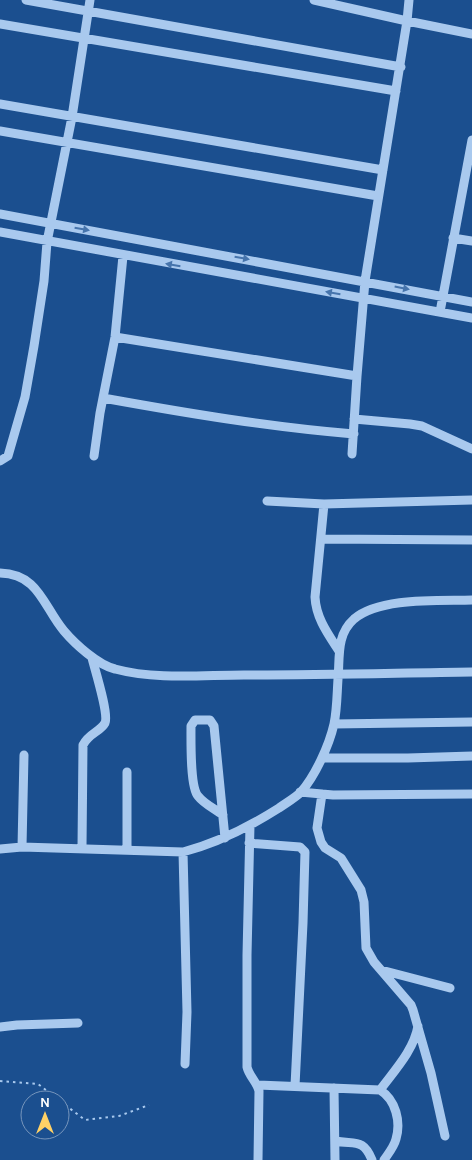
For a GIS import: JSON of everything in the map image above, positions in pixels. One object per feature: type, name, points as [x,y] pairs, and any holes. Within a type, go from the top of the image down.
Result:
[{"type":"street","points":[[26,0],[401,67]]},
{"type":"street","points":[[0,462],[8,456],[24,397],[44,281],[47,242],[72,117],[90,0]]},
{"type":"street","points":[[314,0],[472,34]]},
{"type":"street","points":[[352,454],[365,281],[382,170],[401,67],[409,0]]},
{"type":"street","points":[[0,24],[396,91]]},
{"type":"street","points":[[0,104],[382,170]]},
{"type":"street","points":[[0,131],[378,196]]},
{"type":"street","points":[[440,312],[453,238],[469,171],[472,140]]},
{"type":"street","points":[[0,214],[472,302]]},
{"type":"street","points":[[0,232],[123,256],[472,318]]},
{"type":"street","points":[[453,238],[472,241]]},
{"type":"street","points":[[94,456],[102,398],[115,337],[123,256]]},
{"type":"street","points":[[115,337],[357,376]]},
{"type":"street","points":[[102,398],[203,416],[296,429],[354,434]]},
{"type":"street","points":[[354,419],[422,426],[472,449]]},
{"type":"street","points":[[267,502],[324,504],[472,500]]},
{"type":"street","points":[[324,504],[315,597],[316,609],[320,620],[339,651]]},
{"type":"street","points":[[322,539],[472,540]]},
{"type":"street","points":[[0,573],[20,576],[37,588],[64,630],[92,658],[113,669],[161,676],[472,672]]},
{"type":"street","points":[[0,849],[22,847],[183,852],[208,845],[250,825],[300,792],[322,758],[334,724],[339,651],[341,638],[347,626],[356,618],[369,612],[404,602],[472,600]]},
{"type":"street","points":[[82,848],[83,745],[87,737],[99,729],[105,722],[106,712],[92,658]]},
{"type":"street","points":[[223,815],[202,801],[196,794],[193,780],[191,726],[195,720],[210,720],[214,726],[223,815],[225,838]]},
{"type":"street","points":[[334,724],[472,722]]},
{"type":"street","points":[[22,847],[24,755]]},
{"type":"street","points":[[322,758],[472,756]]},
{"type":"street","points":[[127,772],[127,850]]},
{"type":"street","points":[[300,792],[322,794],[472,794]]},
{"type":"street","points":[[322,794],[317,828],[318,836],[325,848],[341,858],[361,890],[364,902],[366,948],[374,962],[411,1005],[431,1073],[444,1136]]},
{"type":"street","points":[[250,825],[247,955],[248,1067],[249,1074],[258,1085],[259,1090],[260,1128],[258,1160]]},
{"type":"street","points":[[249,843],[300,847],[305,852],[304,923],[295,1086]]},
{"type":"street","points":[[183,852],[187,1012],[185,1064]]},
{"type":"street","points":[[381,970],[450,988]]},
{"type":"street","points":[[0,1027],[78,1023]]},
{"type":"street","points":[[380,1090],[414,1041],[418,1025]]},
{"type":"street","points":[[258,1085],[380,1090],[385,1093],[397,1112],[396,1138],[384,1160]]},
{"type":"street","points":[[334,1088],[335,1160]]},
{"type":"street","points":[[335,1141],[361,1144],[368,1150],[372,1160]]},
{"type":"path","points":[[0,1081],[38,1084],[46,1090]]},
{"type":"path","points":[[70,1108],[85,1120],[119,1116],[149,1105]]}]
